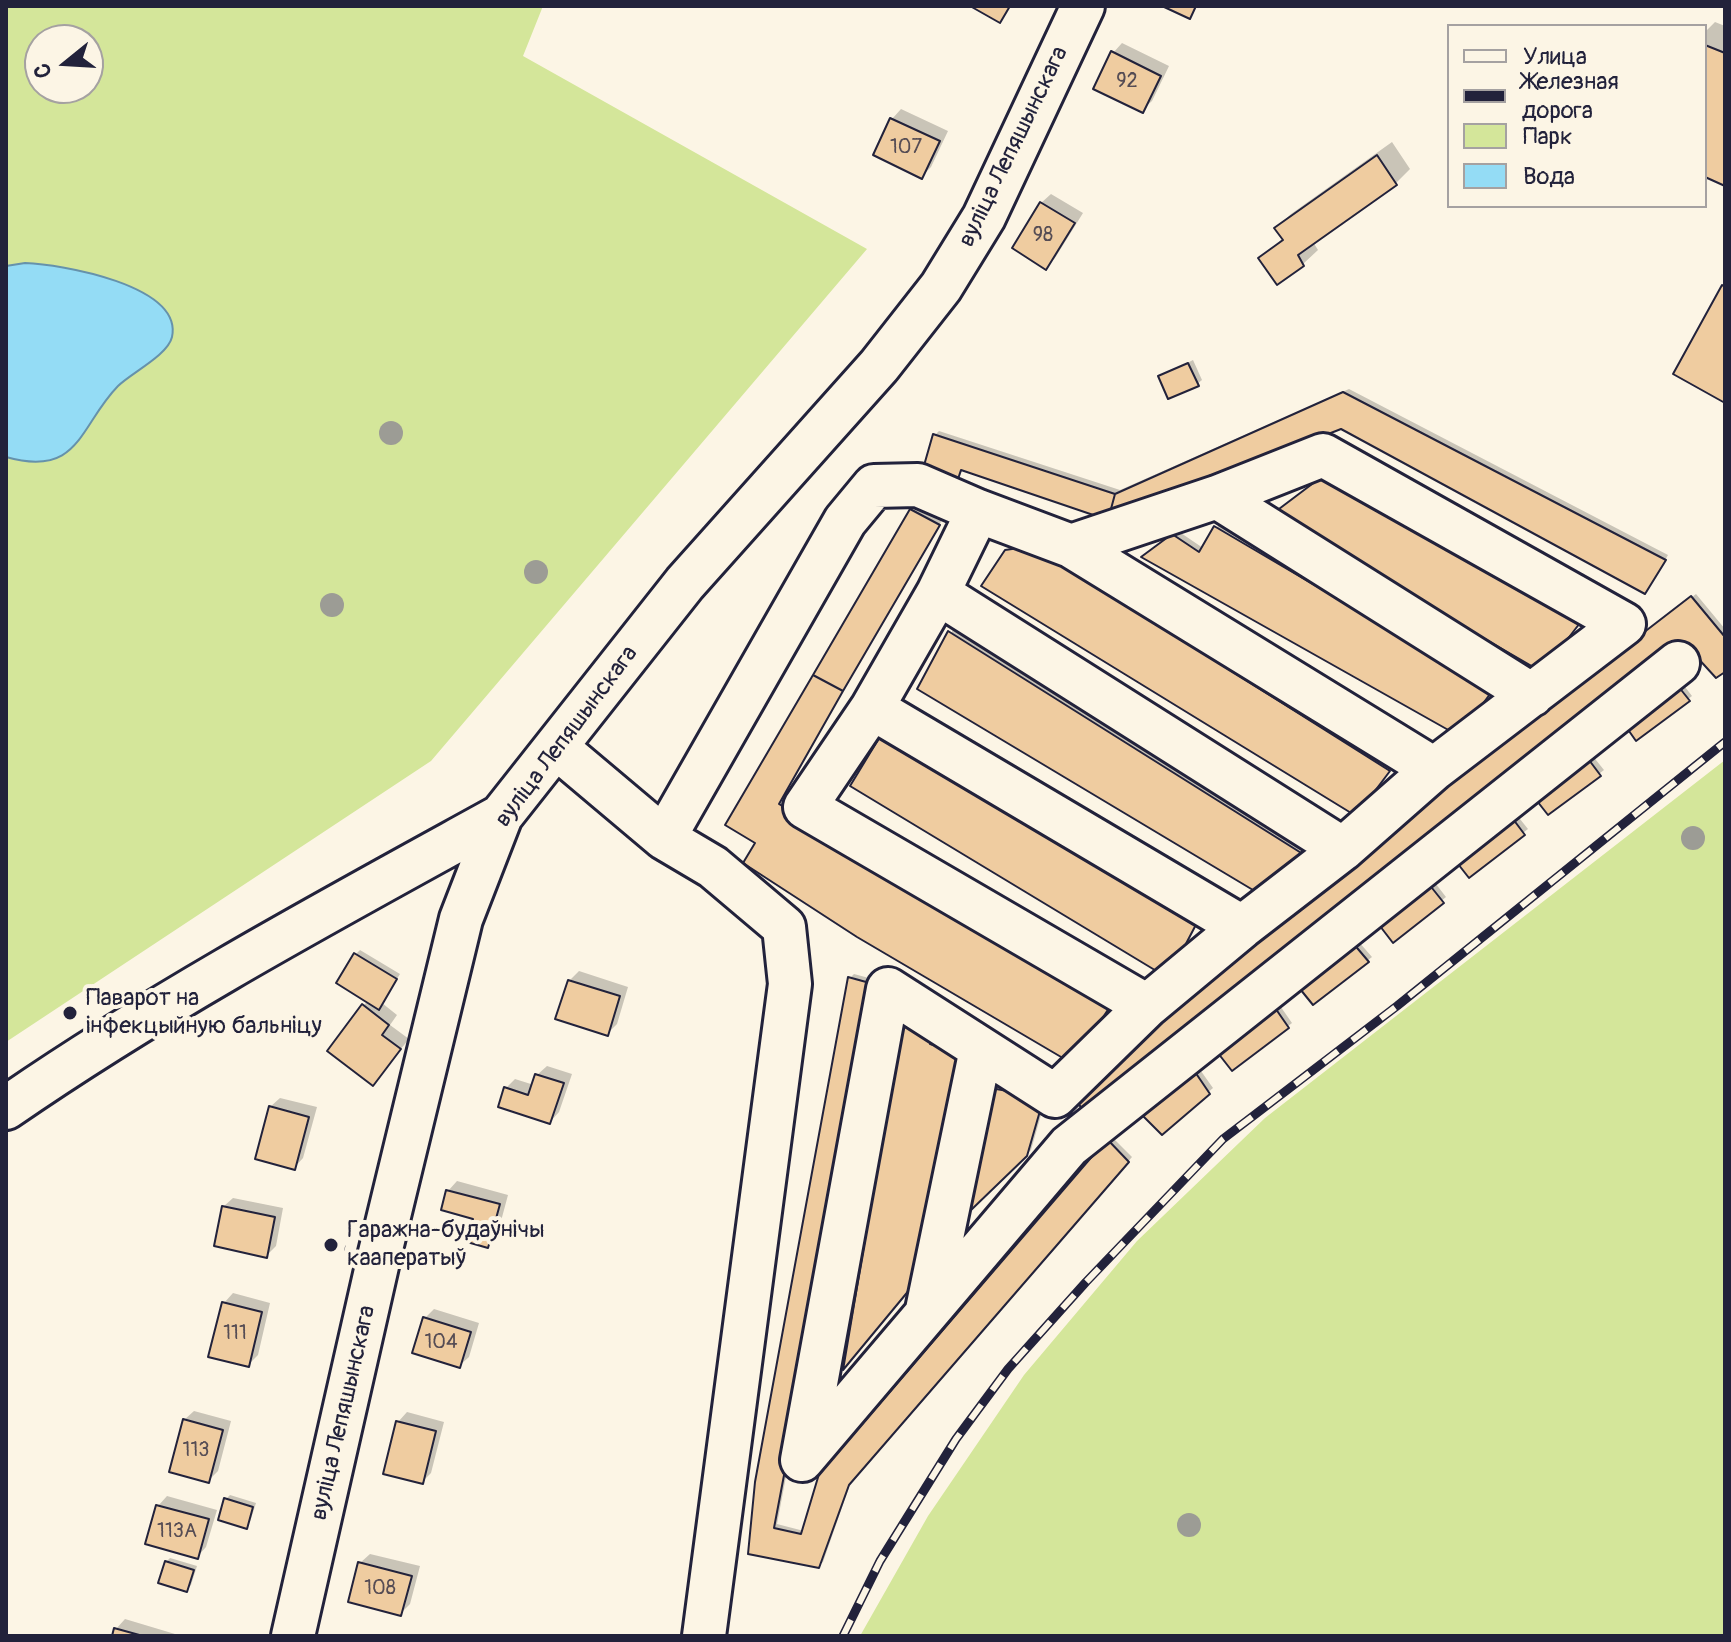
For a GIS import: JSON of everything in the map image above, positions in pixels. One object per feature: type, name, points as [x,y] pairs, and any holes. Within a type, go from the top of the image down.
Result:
[{"type":"street","name":"вуліца Лепяшынскага","points":[[293,1636],[379,1257],[461,919],[501,816],[685,583],[879,366],[941,287],[984,217],[1083,6]]},
{"type":"street","points":[[1055,1096],[1147,1006],[1242,927],[1343,849],[1434,769],[1624,624],[1323,455],[1217,497],[1071,546]]},
{"type":"street","points":[[664,838],[845,521],[874,486],[918,485],[1071,546],[1434,769]]},
{"type":"street","points":[[1217,497],[1532,695]]},
{"type":"street","points":[[978,511],[938,593],[872,708],[805,807],[1147,1006]]},
{"type":"street","points":[[938,593],[1343,849]]},
{"type":"street","points":[[1069,1146],[1055,1096],[888,989],[802,1460],[1069,1146],[1678,663]]},
{"type":"street","points":[[872,708],[1242,927]]},
{"type":"street","points":[[556,747],[664,838],[713,867],[784,927],[790,984],[704,1636]]},
{"type":"street","points":[[6,1108],[90,1050],[325,913],[501,816]]},
{"type":"street","points":[[926,1314],[981,1049]]},
{"type":"green space","points":[[6,6],[543,6],[523,56],[867,249],[431,761],[6,1042]]},
{"type":"green space","points":[[1725,760],[1725,1636],[860,1636],[928,1516],[1024,1375],[1137,1241],[1265,1118]]},
{"type":"water","points":[[25,263],[90,273],[140,291],[159,304],[170,319],[172,337],[157,357],[118,386],[85,432],[64,454],[49,460],[30,462],[6,457],[6,266]]},
{"type":"building","points":[[970,6],[1010,6],[1000,23]]},
{"type":"building","points":[[1162,6],[1196,6],[1190,19]]},
{"type":"building","points":[[1707,46],[1725,53],[1725,186],[1707,178]]},
{"type":"building","points":[[1111,51],[1161,76],[1143,113],[1093,89]]},
{"type":"building","points":[[890,118],[940,141],[922,179],[873,155]]},
{"type":"building","points":[[1377,155],[1397,185],[1298,255],[1304,266],[1277,285],[1258,258],[1283,240],[1274,228]]},
{"type":"building","points":[[1040,202],[1075,223],[1046,270],[1012,248]]},
{"type":"building","points":[[1722,285],[1725,287],[1725,403],[1673,374]]},
{"type":"building","points":[[1188,363],[1199,386],[1168,399],[1158,376]]},
{"type":"building","points":[[1343,392],[1666,560],[1645,594],[1341,429],[1108,520],[1115,494]]},
{"type":"building","points":[[933,434],[1115,494],[1108,520],[961,470],[955,488],[921,476]]},
{"type":"building","points":[[1324,475],[1580,623],[1542,672],[1271,515]]},
{"type":"building","points":[[910,509],[940,525],[843,691],[813,675]]},
{"type":"building","points":[[1214,526],[1493,690],[1459,736],[1141,557],[1172,534],[1199,552]]},
{"type":"building","points":[[1033,546],[1390,771],[1356,816],[981,586],[1005,550]]},
{"type":"building","points":[[1691,596],[1725,637],[1725,672],[1716,678],[1685,644],[1086,1113],[1069,1093],[1407,815]]},
{"type":"building","points":[[948,631],[1306,856],[1292,876],[1279,871],[1258,893],[917,689]]},
{"type":"building","points":[[813,675],[843,691],[779,804],[1111,1005],[1073,1064],[857,937],[743,863],[755,843],[725,825]]},
{"type":"building","points":[[1674,681],[1690,701],[1636,741],[1622,721]]},
{"type":"building","points":[[884,730],[1200,917],[1168,978],[850,786]]},
{"type":"building","points":[[1583,752],[1601,776],[1548,815],[1530,792]]},
{"type":"building","points":[[1507,811],[1525,835],[1469,878],[1451,855]]},
{"type":"building","points":[[1424,878],[1444,903],[1393,943],[1373,917]]},
{"type":"building","points":[[1347,936],[1369,962],[1313,1005],[1292,979]]},
{"type":"building","points":[[354,953],[397,979],[379,1010],[336,983]]},
{"type":"building","points":[[848,977],[877,985],[774,1528],[801,1534],[819,1474],[1107,1139],[1129,1162],[849,1485],[819,1568],[748,1554],[755,1482]]},
{"type":"building","points":[[568,980],[620,996],[608,1036],[555,1019]]},
{"type":"building","points":[[1271,1002],[1289,1028],[1232,1071],[1214,1048]]},
{"type":"building","points":[[362,1004],[389,1025],[382,1035],[401,1049],[373,1086],[327,1051]]},
{"type":"building","points":[[902,1019],[933,1028],[930,1044],[958,1052],[920,1277],[843,1370]]},
{"type":"building","points":[[1191,1066],[1210,1094],[1162,1135],[1137,1110]]},
{"type":"building","points":[[535,1074],[564,1083],[550,1124],[498,1107],[504,1087],[528,1095]]},
{"type":"building","points":[[990,1088],[1044,1097],[1027,1156],[970,1211]]},
{"type":"building","points":[[269,1106],[309,1117],[295,1170],[255,1159]]},
{"type":"building","points":[[446,1190],[500,1204],[488,1248],[467,1242],[473,1219],[441,1210]]},
{"type":"building","points":[[222,1206],[275,1217],[267,1258],[214,1246]]},
{"type":"building","points":[[222,1302],[262,1312],[249,1367],[208,1357]]},
{"type":"building","points":[[423,1317],[471,1332],[460,1368],[412,1353]]},
{"type":"building","points":[[183,1419],[223,1430],[209,1483],[169,1472]]},
{"type":"building","points":[[396,1421],[436,1431],[423,1484],[383,1474]]},
{"type":"building","points":[[224,1498],[253,1507],[247,1529],[218,1520]]},
{"type":"building","points":[[156,1505],[209,1519],[198,1559],[145,1544]]},
{"type":"building","points":[[165,1561],[194,1570],[187,1592],[158,1583]]},
{"type":"building","points":[[358,1562],[412,1576],[401,1616],[348,1602]]},
{"type":"building","points":[[114,1628],[143,1636],[112,1636]]},
{"type":"railway","points":[[843,1636],[880,1561],[956,1439],[1008,1369],[1086,1282],[1223,1139],[1397,1006],[1725,742]]},
{"type":"place","name":"Паварот на інфекцыйную бальніцу","points":[[70,1013]]},
{"type":"place","name":"Гаражна-будаўнічы кааператыў","points":[[331,1245]]}]
